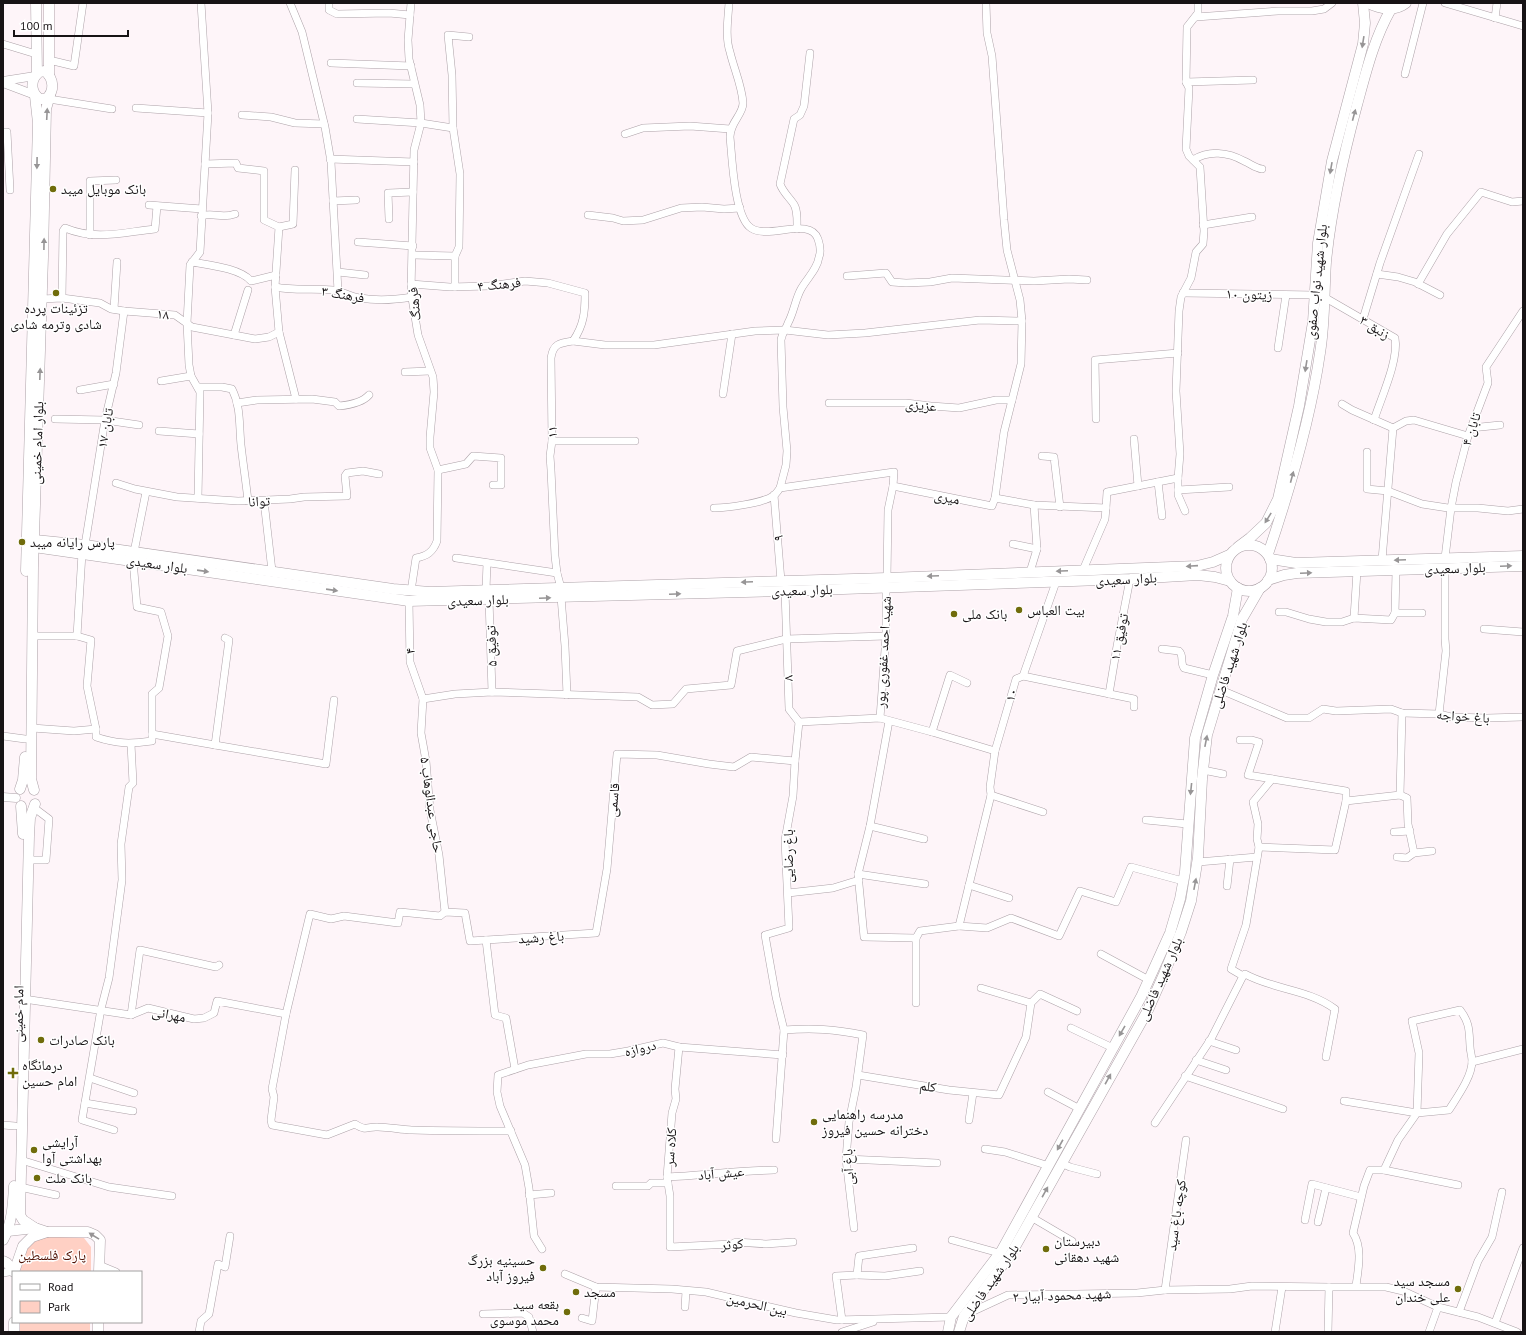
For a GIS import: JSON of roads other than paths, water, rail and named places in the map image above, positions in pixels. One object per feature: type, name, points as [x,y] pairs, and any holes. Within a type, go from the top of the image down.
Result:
[{"type":"main road","points":[[36,3],[36,75]]},
{"type":"main road","points":[[49,3],[49,75]]},
{"type":"main road","name":"بلوار شهید نواب صفوی","points":[[1269,557],[1307,421],[1320,352],[1318,322],[1318,243],[1332,161],[1363,44],[1365,23],[1363,3]]},
{"type":"main road","points":[[1368,3],[1379,8],[1391,9],[1398,8],[1406,3]]},
{"type":"main road","name":"بلوار شهید نواب صفوی","points":[[1319,296],[1343,163],[1374,47],[1382,25],[1391,9]]},
{"type":"main road","points":[[45,71],[49,75],[52,81],[52,89],[49,97],[46,99],[40,99],[35,95],[32,89],[32,82],[39,72],[45,71]]},
{"type":"main road","name":"بلوار امام خمینی","points":[[19,798],[23,780],[32,543],[38,123],[35,95]]},
{"type":"main road","name":"بلوار امام خمینی","points":[[34,790],[31,779],[33,636],[32,543],[35,520],[46,114],[49,97]]},
{"type":"main road","name":"بلوار شهید نواب صفوی","points":[[1238,547],[1266,523],[1278,499],[1318,322]]},
{"type":"main road","points":[[33,567],[37,558],[53,545],[39,529],[35,520]]},
{"type":"main road","name":"بلوار سعیدی","points":[[32,543],[410,596],[785,591],[849,584],[1030,572],[1197,566],[1213,562],[1229,555]]},
{"type":"main road","points":[[1254,545],[1264,550],[1269,557],[1272,570],[1268,580],[1260,588],[1249,591],[1238,588],[1230,581],[1226,571],[1227,560],[1229,555],[1238,547],[1254,545]]},
{"type":"main road","name":"بلوار سعیدی","points":[[1268,580],[1297,573],[1396,571],[1445,564],[1523,556]]},
{"type":"main road","name":"بلوار سعیدی","points":[[1269,557],[1284,562],[1296,563],[1382,560],[1445,564],[1523,566]]},
{"type":"main road","name":"بلوار سعیدی","points":[[248,573],[272,571],[410,596]]},
{"type":"main road","name":"بلوار سعیدی","points":[[886,582],[1056,582],[1198,576],[1215,577],[1230,581]]},
{"type":"main road","name":"بلوار سعیدی","points":[[561,593],[781,581],[849,584]]},
{"type":"main road","name":"بلوار شهید فاضلی","points":[[959,1332],[964,1316],[992,1272],[999,1253],[1049,1166],[1142,997],[1170,933],[1184,881],[1187,824],[1195,738],[1212,675],[1233,616],[1238,588]]},
{"type":"main road","name":"بلوار شهید فاضلی","points":[[948,1332],[951,1318],[992,1272],[1011,1254],[1148,1010],[1164,974],[1191,901],[1198,862],[1203,770],[1207,735],[1242,620],[1260,588]]},
{"type":"main road","points":[[25,787],[34,790],[36,799],[34,806],[26,808],[19,798],[25,787]]},
{"type":"main road","name":"امام خمینی","points":[[7,1229],[14,1193],[23,842],[19,798]]},
{"type":"main road","name":"امام خمینی","points":[[34,806],[30,818],[28,860],[20,1215],[23,1220],[35,1228]]},
{"type":"main road","points":[[1180,899],[1191,901]]},
{"type":"main road","points":[[3,1240],[7,1229],[35,1228],[47,1232],[88,1232],[95,1235],[100,1240],[99,1268]]},
{"type":"main road","points":[[14,1271],[23,1246],[32,1237],[47,1232]]},
{"type":"main road","points":[[3,1252],[5,1262],[13,1271]]},
{"type":"street","points":[[49,60],[74,66],[83,3]]},
{"type":"street","points":[[198,498],[200,392],[191,376],[187,323],[190,265],[200,252],[208,113],[200,3]]},
{"type":"street","points":[[290,3],[302,32],[324,124],[330,159],[338,291]]},
{"type":"street","points":[[329,3],[330,10],[336,14],[389,13],[410,15]]},
{"type":"street","name":"فرهنگ","points":[[410,596],[416,558],[424,557],[429,554],[438,541],[438,470],[430,448],[434,392],[433,377],[418,335],[411,284],[413,254],[414,150],[421,123],[420,105],[414,84],[408,40],[411,3]]},
{"type":"street","points":[[714,508],[727,508],[766,499],[774,495],[780,488],[786,465],[787,451],[783,407],[781,340],[801,289],[813,272],[820,257],[819,242],[816,234],[810,230],[797,229],[770,232],[750,228],[744,219],[740,208],[735,185],[730,129],[743,106],[743,97],[729,51],[729,3]]},
{"type":"street","points":[[986,3],[986,33],[992,56],[1007,250],[1020,300],[1022,321],[1021,364],[1004,432],[995,498],[1034,505],[1106,508]]},
{"type":"street","points":[[1196,17],[1198,13],[1198,3]]},
{"type":"street","points":[[1185,512],[1178,495],[1180,454],[1176,391],[1179,311],[1181,297],[1191,278],[1196,252],[1203,244],[1200,167],[1189,156],[1186,149],[1189,88],[1186,82],[1188,46],[1187,27],[1191,20],[1196,17],[1278,11],[1312,11],[1324,9],[1332,3]]},
{"type":"street","points":[[1405,74],[1423,3]]},
{"type":"street","points":[[1445,3],[1523,26]]},
{"type":"street","points":[[1496,18],[1498,3]]},
{"type":"street","points":[[455,287],[456,256],[459,247],[460,174],[454,128],[452,75],[448,35],[469,37]]},
{"type":"street","points":[[3,44],[36,54]]},
{"type":"street","points":[[797,229],[797,214],[794,204],[782,191],[780,184],[794,119],[800,114],[804,106],[810,53]]},
{"type":"street","points":[[331,63],[411,66]]},
{"type":"street","points":[[3,82],[36,75]]},
{"type":"street","points":[[1186,82],[1253,80]]},
{"type":"street","points":[[3,82],[35,95]]},
{"type":"street","points":[[357,82],[414,84]]},
{"type":"street","points":[[49,97],[112,109]]},
{"type":"street","points":[[136,108],[208,113]]},
{"type":"street","points":[[242,115],[271,117],[295,123],[324,124]]},
{"type":"street","points":[[357,120],[421,123],[454,128]]},
{"type":"street","points":[[625,134],[643,128],[690,126],[730,129]]},
{"type":"street","points":[[3,132],[7,132],[10,190]]},
{"type":"street","points":[[1193,160],[1201,155],[1224,153],[1244,161],[1255,168],[1262,169]]},
{"type":"street","points":[[1362,319],[1376,274],[1419,154]]},
{"type":"street","points":[[330,159],[414,162]]},
{"type":"street","points":[[205,164],[236,163],[238,168],[264,171],[264,220],[279,227],[293,224],[295,170]]},
{"type":"street","points":[[90,235],[90,181],[116,180]]},
{"type":"street","points":[[389,219],[388,193],[413,192]]},
{"type":"street","points":[[1418,284],[1447,234],[1481,192],[1512,202],[1523,202]]},
{"type":"street","points":[[333,201],[356,200]]},
{"type":"street","points":[[149,205],[226,217],[235,214]]},
{"type":"street","points":[[62,298],[63,231],[66,228],[90,235],[116,234],[155,229],[157,206]]},
{"type":"street","points":[[588,215],[613,218],[623,221],[643,220],[681,208],[740,208]]},
{"type":"street","points":[[1203,225],[1252,217]]},
{"type":"street","points":[[279,227],[275,287],[279,332],[296,399]]},
{"type":"street","points":[[358,242],[413,246]]},
{"type":"street","points":[[413,254],[456,256]]},
{"type":"street","points":[[114,309],[117,262]]},
{"type":"street","points":[[192,262],[239,273],[247,277],[251,282],[276,275]]},
{"type":"street","points":[[338,272],[365,275]]},
{"type":"street","points":[[847,276],[886,273],[892,282],[906,283],[930,282],[952,278],[1034,282],[1069,279],[1087,280]]},
{"type":"street","points":[[1376,274],[1398,277],[1418,284],[1440,295]]},
{"type":"street","name":"فرهنگ ۴","points":[[411,284],[455,287],[489,286],[525,281],[548,283],[585,293],[584,314],[580,331],[572,341]]},
{"type":"street","name":"فرهنگ ۳","points":[[275,287],[285,289],[338,291],[360,298],[378,300],[395,300],[412,297]]},
{"type":"street","points":[[234,335],[248,290]]},
{"type":"street","name":"زیتون ۱۰","points":[[1183,293],[1319,296]]},
{"type":"street","points":[[1278,348],[1286,295]]},
{"type":"street","name":"زنبق ۳","points":[[1319,296],[1395,338],[1396,347],[1393,362],[1374,420]]},
{"type":"street","name":"۱۸","points":[[42,299],[62,298],[100,304],[124,312],[174,315],[192,327],[255,339],[269,337],[279,332]]},
{"type":"street","name":"تابان ۴","points":[[1438,714],[1446,651],[1445,564],[1451,508],[1456,482],[1468,436],[1488,383],[1486,367],[1523,311]]},
{"type":"street","name":"تابان ۱۷","points":[[77,636],[83,549],[105,420],[116,373],[124,312]]},
{"type":"street","points":[[572,341],[605,345],[654,345],[755,331],[785,330],[828,335],[865,334],[980,320],[1022,321]]},
{"type":"street","points":[[723,394],[732,334]]},
{"type":"street","name":"۱۱","points":[[567,695],[561,593],[557,573],[551,463],[551,358],[552,350],[556,346],[572,341]]},
{"type":"street","points":[[1096,419],[1095,360],[1178,353]]},
{"type":"street","points":[[405,372],[430,371]]},
{"type":"street","points":[[161,381],[191,376]]},
{"type":"street","points":[[80,390],[114,384]]},
{"type":"street","points":[[198,386],[232,389],[240,414],[241,443],[248,501]]},
{"type":"street","points":[[237,403],[257,400],[312,399],[335,402],[339,406],[354,404],[365,399],[368,395]]},
{"type":"street","name":"عزیزی","points":[[829,404],[906,403],[959,408],[996,400],[1012,400]]},
{"type":"street","points":[[1342,404],[1393,428]]},
{"type":"street","points":[[55,419],[105,420],[139,425]]},
{"type":"street","points":[[1393,428],[1406,421],[1414,420],[1468,436]]},
{"type":"street","points":[[1471,428],[1500,426]]},
{"type":"street","points":[[1382,560],[1393,428]]},
{"type":"street","points":[[159,431],[199,434]]},
{"type":"street","points":[[1134,439],[1138,486]]},
{"type":"street","points":[[552,441],[635,441]]},
{"type":"street","points":[[1367,452],[1367,489],[1388,491],[1422,504],[1451,508],[1478,508],[1508,511],[1523,509]]},
{"type":"street","points":[[438,470],[466,464],[473,456],[501,458],[501,485],[493,486]]},
{"type":"street","points":[[1042,456],[1054,457],[1060,507]]},
{"type":"street","name":"توانا","points":[[116,483],[146,492],[177,497],[264,501],[304,497],[347,496],[345,476],[347,473],[363,471],[378,474]]},
{"type":"street","points":[[780,488],[894,472],[893,486]]},
{"type":"street","points":[[1083,570],[1105,519],[1107,492],[1178,478]]},
{"type":"street","points":[[1158,482],[1162,516]]},
{"type":"street","name":"میری","points":[[893,486],[992,506],[995,498]]},
{"type":"street","name":"شهید احمد غفوری پور","points":[[880,718],[886,636],[888,510],[893,486]]},
{"type":"street","points":[[1178,490],[1229,487]]},
{"type":"street","points":[[33,636],[77,636],[91,640],[87,686],[96,729],[96,737],[112,742],[131,744],[152,741],[152,694],[159,688],[168,636],[161,612],[137,607],[133,556],[146,492]]},
{"type":"street","name":"۹","points":[[774,495],[781,581]]},
{"type":"street","points":[[264,501],[272,571]]},
{"type":"street","points":[[1030,572],[1037,549],[1034,505]]},
{"type":"street","points":[[1013,544],[1037,549]]},
{"type":"street","points":[[456,558],[557,573]]},
{"type":"street","name":"توفیق ۵","points":[[487,563],[492,692]]},
{"type":"street","points":[[1354,618],[1357,571]]},
{"type":"street","points":[[1279,612],[1286,612],[1309,619],[1326,622],[1342,622],[1354,618],[1391,620],[1395,612],[1396,571]]},
{"type":"street","name":"توفیق ۱۱","points":[[1109,694],[1116,646],[1130,579]]},
{"type":"street","name":"۱۰","points":[[995,751],[1016,679],[1023,676],[1056,582]]},
{"type":"street","name":"۸","points":[[785,591],[788,709],[799,722]]},
{"type":"street","name":"۴","points":[[410,596],[410,662],[423,698]]},
{"type":"street","points":[[1395,612],[1422,613]]},
{"type":"street","points":[[1484,629],[1523,632]]},
{"type":"street","points":[[423,698],[455,694],[492,692],[638,697],[652,705],[673,704],[686,689],[731,685],[738,651],[786,639],[886,636]]},
{"type":"street","points":[[215,745],[229,640],[225,638]]},
{"type":"street","points":[[1162,649],[1179,651],[1182,654],[1182,665],[1184,668],[1212,675]]},
{"type":"street","points":[[932,732],[950,675],[967,683]]},
{"type":"street","points":[[1023,676],[1134,699],[1134,707]]},
{"type":"street","name":"باغ خواجه","points":[[1221,690],[1287,718],[1309,718],[1322,709],[1336,711],[1391,709],[1402,713],[1438,714],[1451,717],[1523,717]]},
{"type":"street","name":"حاجی عبدالوهاب ۵","points":[[423,698],[421,733],[426,761],[430,810],[439,855],[445,912]]},
{"type":"street","points":[[152,734],[326,764],[334,700]]},
{"type":"street","points":[[1400,795],[1402,713]]},
{"type":"street","points":[[795,761],[799,722],[880,718],[995,751],[990,787],[991,795],[960,926]]},
{"type":"street","points":[[889,721],[859,877],[864,937],[916,938]]},
{"type":"street","points":[[32,728],[74,731],[96,729]]},
{"type":"street","points":[[3,736],[25,739]]},
{"type":"street","points":[[1240,740],[1252,740],[1259,742],[1248,775],[1346,792],[1346,801],[1335,850],[1260,847]]},
{"type":"street","points":[[114,1130],[82,1120],[101,1009],[109,978],[122,880],[121,844],[129,787],[133,783],[131,744]]},
{"type":"street","name":"قاسمی","points":[[596,933],[607,869],[617,754],[657,755],[709,764],[734,766],[751,757],[795,761]]},
{"type":"street","name":"باغ رضایی","points":[[784,1030],[776,997],[765,935],[789,928],[786,840],[793,796],[795,761]]},
{"type":"street","points":[[1203,770],[1223,774]]},
{"type":"street","points":[[1272,779],[1252,802],[1258,824],[1257,839],[1260,847],[1246,925],[1231,969],[1243,976],[1245,974],[1269,985],[1305,994],[1327,1002],[1335,1008],[1326,1057]]},
{"type":"street","points":[[991,795],[1043,812]]},
{"type":"street","points":[[1346,801],[1400,795],[1407,798],[1414,853]]},
{"type":"street","points":[[3,797],[19,798]]},
{"type":"street","points":[[28,860],[46,860],[49,819],[34,806]]},
{"type":"street","points":[[1146,820],[1187,824]]},
{"type":"street","points":[[870,826],[924,839]]},
{"type":"street","points":[[1394,832],[1410,831]]},
{"type":"street","points":[[1397,857],[1407,858],[1414,853],[1432,851]]},
{"type":"street","points":[[1198,862],[1257,857]]},
{"type":"street","points":[[1227,886],[1230,859]]},
{"type":"street","points":[[916,1003],[916,938],[920,931],[960,926],[987,928],[1011,918],[1059,936],[1080,891],[1116,902],[1132,867],[1184,881]]},
{"type":"street","points":[[788,893],[833,888],[859,877],[925,884]]},
{"type":"street","points":[[969,885],[1009,898]]},
{"type":"street","points":[[445,912],[440,916],[400,912],[398,923],[344,916],[331,919],[310,914],[286,1014],[272,1089],[274,1097],[270,1120],[272,1125],[327,1135],[355,1124],[362,1128],[370,1129],[377,1127],[462,1132],[511,1131],[525,1165],[534,1236],[542,1249]]},
{"type":"street","name":"باغ رشید","points":[[445,912],[465,913],[470,941],[596,933]]},
{"type":"street","points":[[486,940],[496,1015],[506,1018],[515,1069]]},
{"type":"street","points":[[131,1015],[140,950],[216,967],[219,965]]},
{"type":"street","points":[[1101,954],[1150,980]]},
{"type":"street","points":[[1155,1123],[1209,1041],[1243,976]]},
{"type":"street","points":[[981,988],[1031,1004],[1040,994],[1077,1011]]},
{"type":"street","name":"مهرانی","points":[[24,999],[101,1009],[131,1015],[148,1008],[194,1019],[204,1018],[214,1013],[217,1002],[286,1014]]},
{"type":"street","name":"کلم","points":[[858,1075],[973,1093],[999,1095],[1026,1037],[1031,1004]]},
{"type":"street","points":[[1344,1101],[1417,1113],[1449,1110],[1463,1088],[1472,1062],[1470,1032],[1467,1018],[1460,1010],[1412,1020],[1419,1053],[1417,1113],[1398,1140],[1384,1170]]},
{"type":"street","name":"باغ آبی","points":[[784,1030],[812,1028],[841,1030],[863,1035],[858,1075],[849,1122],[846,1159],[854,1228]]},
{"type":"street","points":[[1071,1028],[1113,1048]]},
{"type":"street","points":[[776,1139],[784,1030]]},
{"type":"street","points":[[1209,1041],[1236,1050]]},
{"type":"street","name":"دروازه","points":[[511,1131],[500,1106],[497,1092],[498,1075],[515,1069],[556,1059],[586,1054],[628,1052],[663,1043],[679,1047],[783,1054]]},
{"type":"street","name":"کلاه سر","points":[[670,1247],[670,1196],[668,1180],[672,1113],[676,1099],[675,1089],[679,1047]]},
{"type":"street","points":[[1472,1062],[1523,1049]]},
{"type":"street","points":[[1196,1060],[1226,1070]]},
{"type":"street","points":[[1185,1076],[1283,1109]]},
{"type":"street","points":[[90,1078],[134,1093]]},
{"type":"street","points":[[1048,1092],[1080,1109]]},
{"type":"street","points":[[969,1120],[973,1093]]},
{"type":"street","points":[[85,1103],[133,1111]]},
{"type":"street","points":[[3,1125],[15,1126]]},
{"type":"street","name":"کوچه باغ سید","points":[[1164,1290],[1186,1140]]},
{"type":"street","points":[[985,1149],[1005,1152],[1049,1166]]},
{"type":"street","points":[[846,1159],[937,1163]]},
{"type":"street","points":[[21,1160],[109,1187],[172,1196]]},
{"type":"street","points":[[1061,1164],[1070,1168],[1097,1174]]},
{"type":"street","name":"عیش آباد","points":[[616,1186],[648,1186],[651,1183],[668,1180],[739,1171],[774,1170]]},
{"type":"street","points":[[1356,1286],[1359,1254],[1357,1240],[1353,1233],[1361,1197],[1370,1170],[1384,1170],[1458,1185]]},
{"type":"street","points":[[1304,1220],[1312,1184],[1361,1197]]},
{"type":"street","points":[[20,1187],[56,1195]]},
{"type":"street","points":[[1318,1222],[1326,1188]]},
{"type":"street","points":[[1459,1312],[1478,1261],[1492,1237],[1502,1192]]},
{"type":"street","points":[[530,1195],[551,1193]]},
{"type":"street","points":[[1031,1217],[1072,1241]]},
{"type":"street","points":[[199,1332],[201,1321],[209,1314],[218,1264],[225,1267],[230,1236]]},
{"type":"street","points":[[952,1240],[999,1253]]},
{"type":"street","name":"کوثر","points":[[670,1247],[732,1244],[736,1242],[766,1244],[793,1242]]},
{"type":"street","points":[[857,1275],[859,1256],[912,1248]]},
{"type":"street","points":[[1496,1332],[1497,1324],[1523,1248]]},
{"type":"street","points":[[99,1268],[112,1271]]},
{"type":"street","points":[[842,1320],[836,1276],[885,1276],[920,1271]]},
{"type":"street","name":"بین الحرمین","points":[[565,1274],[596,1287],[706,1292],[796,1313],[842,1320],[951,1318]]},
{"type":"street","name":"شهید محمود آبیار ۲","points":[[964,1316],[1008,1296],[1137,1293],[1164,1290],[1212,1290],[1252,1286],[1356,1286],[1386,1287],[1403,1291],[1438,1307],[1478,1317],[1517,1332]]},
{"type":"street","points":[[582,1318],[592,1321],[596,1287]]},
{"type":"street","points":[[1275,1332],[1282,1287]]},
{"type":"street","points":[[1328,1287],[1328,1332]]},
{"type":"street","points":[[685,1307],[686,1291]]},
{"type":"street","points":[[1429,1332],[1438,1307]]},
{"type":"street","points":[[482,1314],[523,1312],[529,1317],[533,1332]]},
{"type":"street","points":[[842,1332],[879,1320]]},
{"type":"place","name":"بانک موبایل میبد","points":[[53,189]]},
{"type":"place","name":"تزئینات پرده شادی وترمه شادی","points":[[56,293]]},
{"type":"place","name":"پارس رایانه میبد","points":[[22,542]]},
{"type":"place","name":"بیت العباس","points":[[1019,610]]},
{"type":"place","name":"بانک ملی","points":[[954,614]]},
{"type":"place","name":"بانک صادرات","points":[[41,1040]]},
{"type":"place","name":"درمانگاه امام حسین","points":[[13,1073]]},
{"type":"place","name":"مدرسه راهنمایی دخترانه حسین فیروز","points":[[814,1122]]},
{"type":"place","name":"آرایشی بهداشتی آوا","points":[[34,1150]]},
{"type":"place","name":"بانک ملت","points":[[37,1178]]},
{"type":"place","name":"دبیرستان شهید دهقانی","points":[[1046,1249]]},
{"type":"place","name":"حسینیه بزرگ فیروز آباد","points":[[543,1268]]},
{"type":"place","name":"مسجد سید علی خندان","points":[[1458,1289]]},
{"type":"place","name":"مسجد","points":[[576,1292]]},
{"type":"place","name":"بقعه سید محمد موسوی","points":[[567,1312]]},
{"type":"park label","name":"پارک فلسطین","points":[[52,1255]]}]
